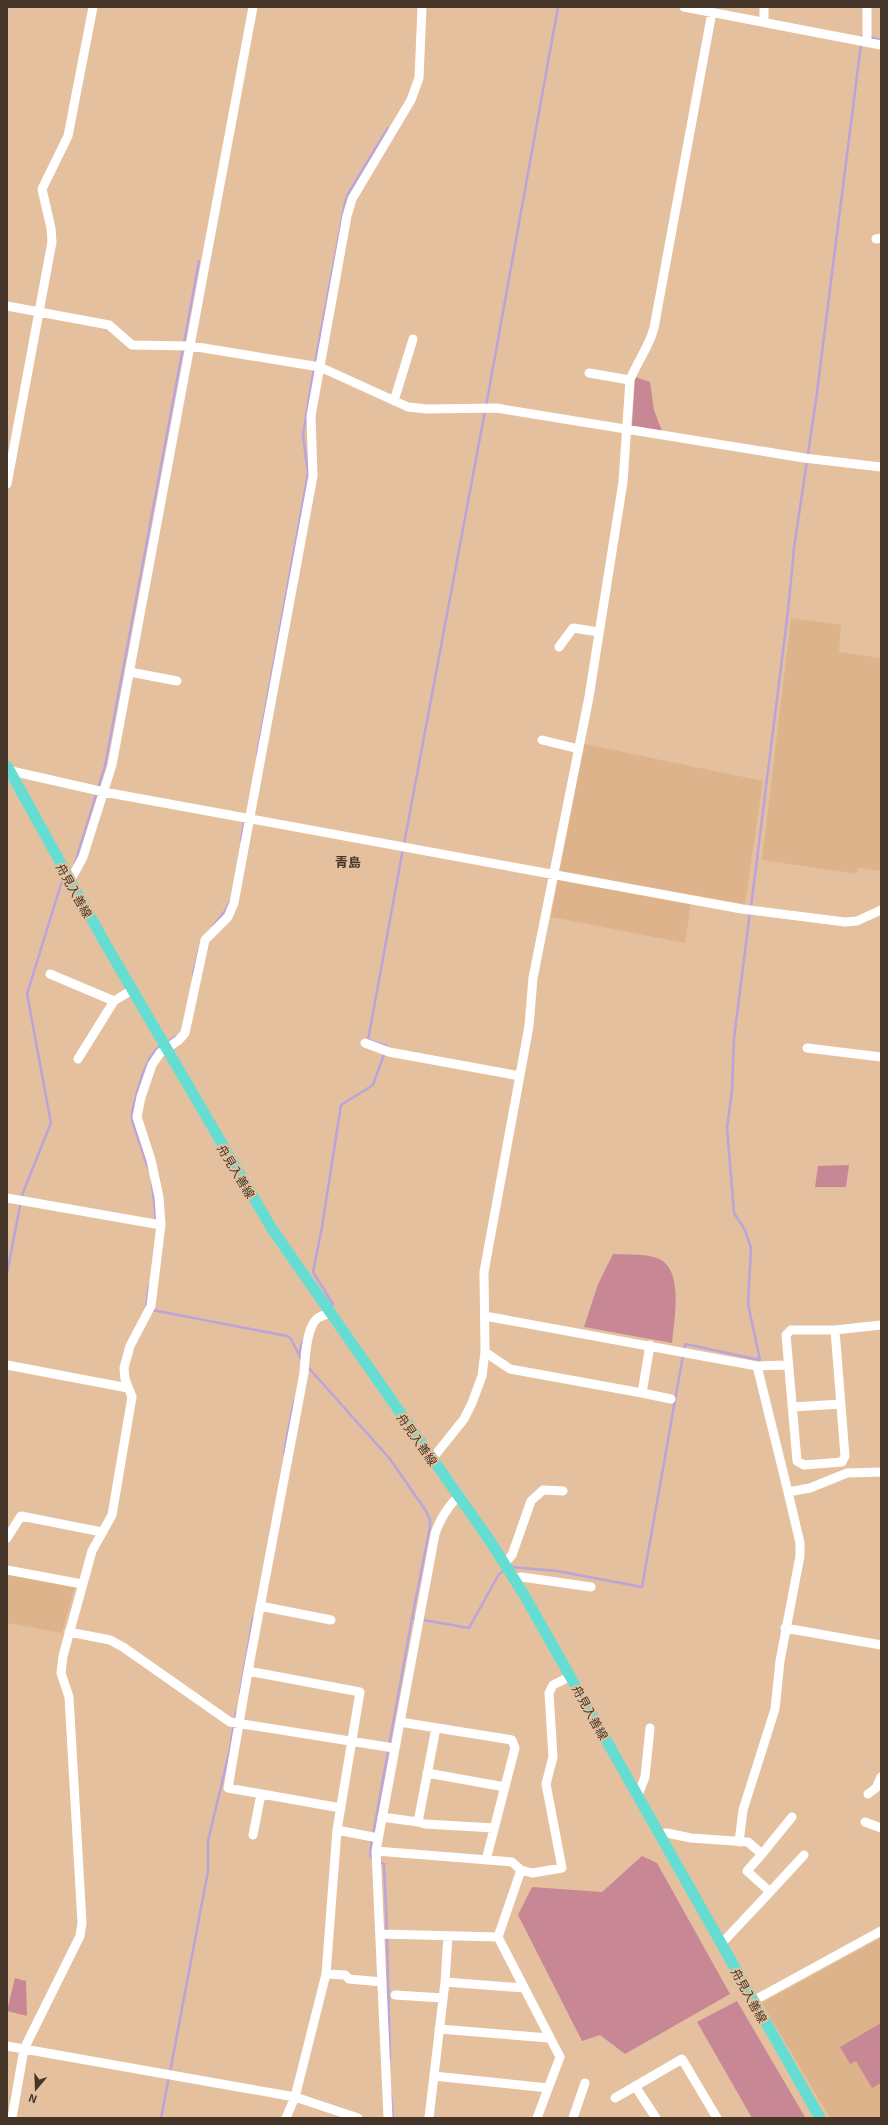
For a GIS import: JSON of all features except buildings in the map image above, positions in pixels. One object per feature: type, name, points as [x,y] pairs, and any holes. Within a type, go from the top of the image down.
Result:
[{"type":"main road","name":"舟見入善線","points":[[8,768],[132,990],[268,1223],[505,1563],[571,1676],[819,2118]]},
{"type":"street","points":[[7,484],[52,242],[51,228],[42,189],[68,136],[93,7]]},
{"type":"street","points":[[70,881],[83,857],[112,765],[253,7]]},
{"type":"street","points":[[10,2115],[24,2049],[80,1936],[82,1923],[69,1697],[61,1673],[63,1656],[69,1632],[92,1551],[112,1515],[132,1397],[128,1388],[124,1368],[130,1346],[151,1306],[161,1226],[159,1197],[151,1160],[137,1117],[141,1097],[152,1065],[160,1053],[179,1040],[185,1033],[205,940],[228,917],[234,903],[313,476],[311,416],[347,216],[352,199],[411,100],[419,78],[422,7]]},
{"type":"street","points":[[684,7],[881,45]]},
{"type":"street","points":[[764,7],[764,22]]},
{"type":"street","points":[[867,7],[867,42]]},
{"type":"street","points":[[432,1459],[464,1419],[472,1403],[482,1376],[485,1352],[484,1272],[529,1026],[533,978],[579,749],[599,632],[623,482],[630,380],[634,368],[650,343],[654,328],[712,12]]},
{"type":"street","points":[[7,306],[109,325],[132,345],[191,346],[320,367],[408,407],[426,409],[496,408],[804,458],[881,467]]},
{"type":"street","points":[[394,401],[413,340]]},
{"type":"street","points":[[589,373],[630,380]]},
{"type":"street","points":[[559,647],[573,628],[599,632]]},
{"type":"street","points":[[130,672],[177,681]]},
{"type":"street","points":[[542,740],[579,749]]},
{"type":"street","points":[[8,768],[104,792],[742,909],[845,922],[856,921],[881,910]]},
{"type":"street","points":[[50,974],[114,1001]]},
{"type":"street","points":[[78,1059],[114,1001],[132,990]]},
{"type":"street","points":[[365,1043],[389,1052],[520,1076]]},
{"type":"street","points":[[806,1048],[881,1057]]},
{"type":"street","points":[[7,1198],[161,1226]]},
{"type":"street","points":[[330,1313],[317,1318],[311,1327],[228,1788],[341,1808]]},
{"type":"street","points":[[485,1316],[650,1345],[757,1366],[788,1365]]},
{"type":"street","points":[[835,1330],[845,1456],[842,1462],[804,1465],[797,1461],[786,1334],[791,1330],[835,1330],[881,1325]]},
{"type":"street","points":[[642,1393],[650,1345]]},
{"type":"street","points":[[485,1352],[510,1369],[672,1399]]},
{"type":"street","points":[[7,1365],[128,1388]]},
{"type":"street","points":[[739,1842],[743,1810],[775,1709],[780,1661],[785,1628],[795,1586],[800,1543],[757,1366]]},
{"type":"street","points":[[792,1407],[841,1404]]},
{"type":"street","points":[[788,1492],[810,1488],[847,1473],[881,1472]]},
{"type":"street","points":[[505,1563],[512,1555],[531,1501],[543,1490],[563,1491]]},
{"type":"street","points":[[388,2118],[376,1851],[435,1534],[440,1519],[449,1505],[459,1496]]},
{"type":"street","points":[[7,1538],[21,1516],[102,1532]]},
{"type":"street","points":[[7,1570],[82,1584]]},
{"type":"street","points":[[514,1578],[522,1577],[591,1587]]},
{"type":"street","points":[[260,1606],[331,1620]]},
{"type":"street","points":[[785,1628],[881,1645]]},
{"type":"street","points":[[69,1632],[110,1640],[124,1647],[230,1722],[394,1748]]},
{"type":"street","points":[[248,1671],[360,1692],[337,1830],[326,1974],[295,2097],[286,2118]]},
{"type":"street","points":[[376,1851],[512,1862],[521,1870],[532,1873],[562,1868],[546,1784],[553,1757],[548,1693],[553,1685],[571,1676]]},
{"type":"street","points":[[400,1722],[512,1740],[515,1748],[486,1860]]},
{"type":"street","points":[[418,1822],[436,1728]]},
{"type":"street","points":[[638,1795],[645,1777],[650,1728]]},
{"type":"street","points":[[427,1773],[505,1787]]},
{"type":"street","points":[[868,1794],[876,1788],[881,1778]]},
{"type":"street","points":[[253,1835],[261,1794]]},
{"type":"street","points":[[382,1817],[425,1824],[494,1828]]},
{"type":"street","points":[[770,1892],[747,1871],[792,1817]]},
{"type":"street","points":[[865,1822],[881,1828]]},
{"type":"street","points":[[337,1830],[378,1838]]},
{"type":"street","points":[[659,1834],[666,1833],[691,1838],[748,1842],[762,1854]]},
{"type":"street","points":[[721,1944],[804,1855]]},
{"type":"street","points":[[521,1870],[498,1937],[548,2038],[560,2057],[538,2118]]},
{"type":"street","points":[[753,2001],[881,1931]]},
{"type":"street","points":[[380,1934],[498,1937]]},
{"type":"street","points":[[429,2118],[445,1982],[448,1936]]},
{"type":"street","points":[[326,1974],[345,1976],[349,1979],[382,1982]]},
{"type":"street","points":[[445,1982],[524,1988]]},
{"type":"street","points":[[395,1995],[443,1998]]},
{"type":"street","points":[[439,2029],[548,2038]]},
{"type":"street","points":[[7,2046],[295,2097],[358,2118]]},
{"type":"street","points":[[615,2098],[682,2059],[717,2118]]},
{"type":"street","points":[[434,2076],[548,2088]]},
{"type":"street","points":[[573,2118],[585,2083]]},
{"type":"street","points":[[635,2086],[656,2118]]},
{"type":"shaded area","points":[[635,377],[650,382],[654,410],[662,431],[632,426]]},
{"type":"shaded area","points":[[791,618],[841,625],[839,652],[881,658],[881,871],[857,868],[857,874],[762,860]]},
{"type":"shaded area","points":[[584,744],[763,781],[745,904],[692,895],[685,943],[551,917]]},
{"type":"shaded area","points":[[849,1165],[846,1187],[815,1187],[818,1166]]},
{"type":"shaded area","points":[[613,1254],[654,1257],[667,1265],[672,1274],[676,1297],[672,1343],[584,1327],[598,1284]]},
{"type":"shaded area","points":[[7,1574],[75,1586],[62,1633],[7,1623]]},
{"type":"shaded area","points":[[642,1856],[657,1863],[730,1994],[625,2054],[600,2035],[582,2041],[518,1915],[532,1887],[602,1892]]},
{"type":"shaded area","points":[[881,1938],[881,2118],[830,2118],[762,2003]]},
{"type":"shaded area","points":[[15,1978],[26,1981],[27,2016],[7,2011]]},
{"type":"shaded area","points":[[737,2001],[805,2117],[752,2118],[697,2022]]},
{"type":"shaded area","points":[[881,2023],[881,2083],[872,2088],[856,2061],[850,2064],[840,2047]]},
{"type":"waterway","points":[[486,406],[558,7]]},
{"type":"waterway","points":[[751,907],[788,611],[794,548],[816,400],[862,36],[865,36]]},
{"type":"waterway","points":[[870,37],[881,40]]},
{"type":"waterway","points":[[315,363],[345,203],[348,194],[388,128]]},
{"type":"waterway","points":[[184,343],[199,261]]},
{"type":"waterway","points":[[75,863],[105,766],[183,348]]},
{"type":"waterway","points":[[257,755],[308,474],[303,435],[314,368]]},
{"type":"waterway","points":[[404,844],[485,411]]},
{"type":"waterway","points":[[241,840],[245,819]]},
{"type":"waterway","points":[[330,1306],[333,1304],[313,1272],[322,1227],[341,1105],[373,1085],[387,1046],[368,1040],[403,849]]},
{"type":"waterway","points":[[7,1274],[22,1195],[51,1123],[27,994],[62,881],[65,877]]},
{"type":"waterway","points":[[213,926],[225,911],[231,900]]},
{"type":"waterway","points":[[512,1567],[557,1571],[642,1587],[685,1344],[760,1360],[748,1304],[751,1248],[745,1230],[734,1213],[727,1128],[732,1091],[734,1038],[750,912]]},
{"type":"waterway","points":[[193,974],[201,942]]},
{"type":"waterway","points":[[166,1043],[175,1037]]},
{"type":"waterway","points":[[148,1168],[132,1120],[132,1113],[146,1066],[156,1050],[162,1045]]},
{"type":"waterway","points":[[152,1182],[156,1221]]},
{"type":"waterway","points":[[146,1308],[149,1286]]},
{"type":"waterway","points":[[152,1310],[287,1336],[291,1339],[302,1361]]},
{"type":"waterway","points":[[299,1354],[303,1340]]},
{"type":"waterway","points":[[307,1366],[390,1459],[426,1511],[430,1520],[430,1527],[412,1618]]},
{"type":"waterway","points":[[284,1453],[294,1401]]},
{"type":"waterway","points":[[373,1835],[412,1618],[469,1628],[499,1574],[506,1570]]},
{"type":"waterway","points":[[240,1693],[253,1618]]},
{"type":"waterway","points":[[170,2072],[208,1871],[208,1841],[230,1749],[236,1712]]},
{"type":"waterway","points":[[372,1839],[370,1855],[373,1859]]},
{"type":"waterway","points":[[379,1862],[384,1864],[387,1932]]},
{"type":"waterway","points":[[387,1937],[390,2060]]},
{"type":"waterway","points":[[161,2118],[169,2077]]},
{"type":"waterway","points":[[391,2095],[393,2118]]},
{"type":"district","name":"青島","points":[[348,861]]}]
